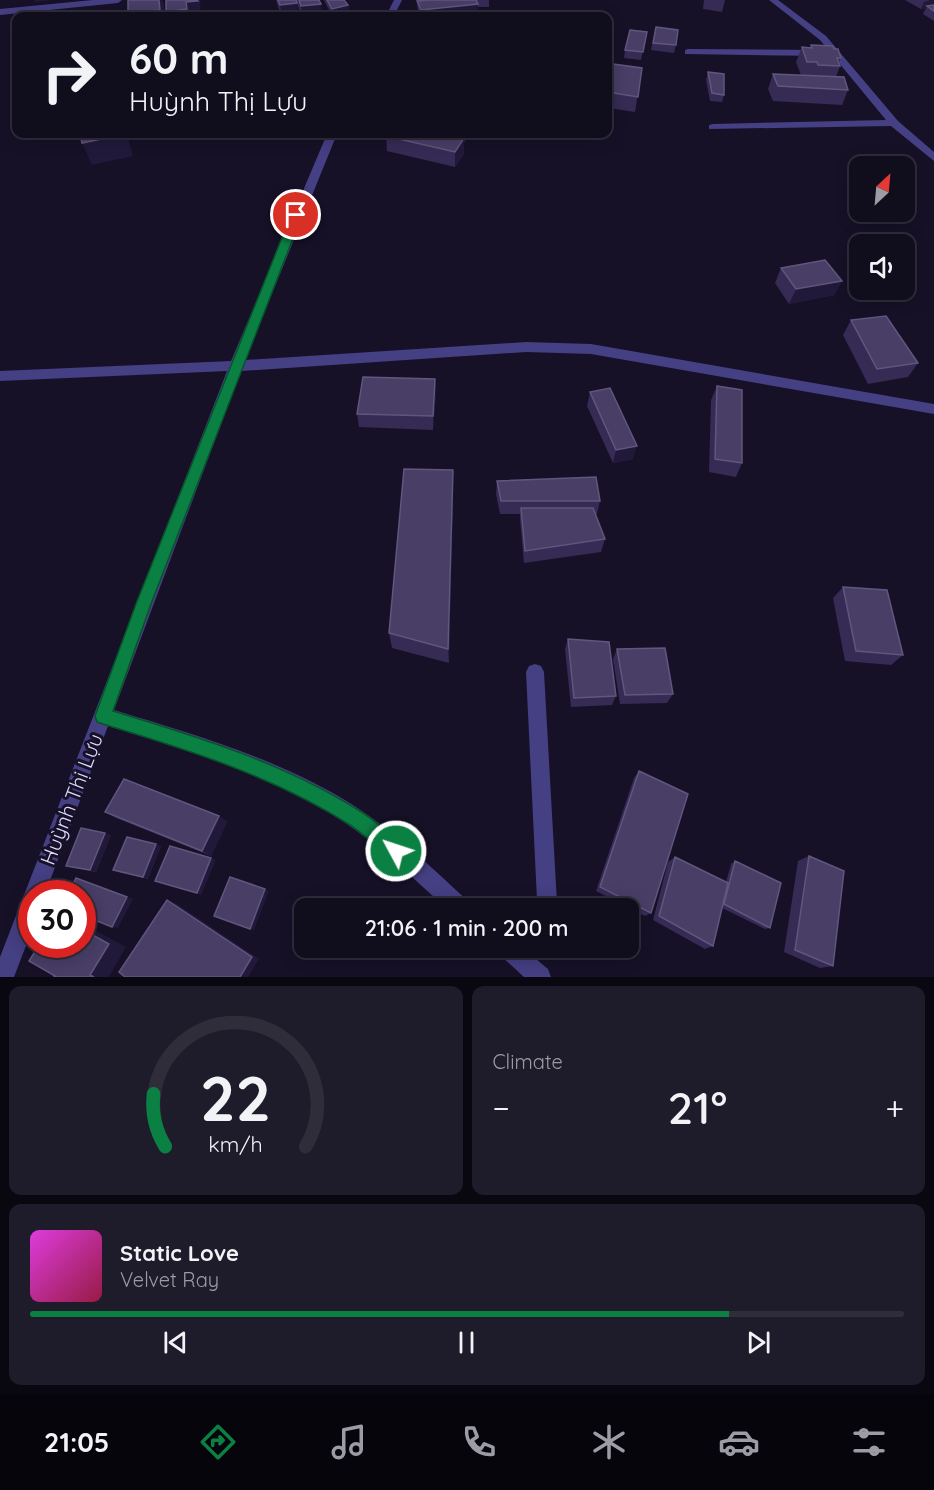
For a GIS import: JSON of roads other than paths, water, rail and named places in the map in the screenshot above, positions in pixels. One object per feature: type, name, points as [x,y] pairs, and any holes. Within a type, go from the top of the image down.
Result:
[{"type":"street","points":[[0,12],[118,0]]},
{"type":"street","points":[[773,0],[823,38],[894,123],[934,158]]},
{"type":"street","points":[[688,52],[837,53]]},
{"type":"street","points":[[714,126],[894,123]]},
{"type":"street","name":"Huỳnh Thị Lựu","points":[[40,880],[127,647],[236,366],[330,138]]},
{"type":"street","points":[[0,376],[236,366],[526,347],[591,349],[934,409]]},
{"type":"street","points":[[535,672],[547,898]]},
{"type":"street","points":[[103,716],[196,744],[302,787],[358,820],[449,898]]},
{"type":"street","points":[[3,977],[18,938]]},
{"type":"street","points":[[520,958],[540,977]]}]
